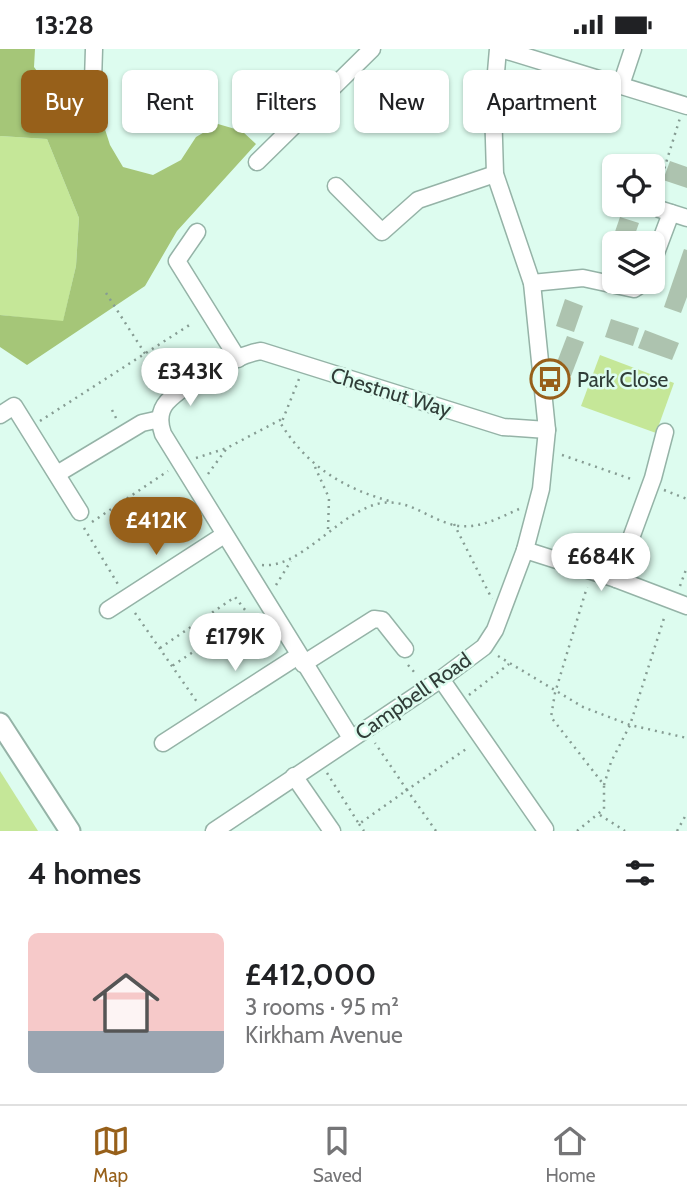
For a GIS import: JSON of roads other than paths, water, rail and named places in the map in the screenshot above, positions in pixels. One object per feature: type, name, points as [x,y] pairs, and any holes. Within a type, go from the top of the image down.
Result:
[{"type":"main road","points":[[0,723],[71,831]]},
{"type":"street","points":[[93,70],[94,49]]},
{"type":"street","points":[[257,162],[372,49]]},
{"type":"street","points":[[500,49],[571,70]]},
{"type":"street","name":"Campbell Road","points":[[214,831],[441,679],[484,646],[495,631],[525,550],[538,500],[547,430],[532,283],[495,174],[492,107],[500,49]]},
{"type":"street","points":[[633,49],[621,85],[683,105]]},
{"type":"street","points":[[336,186],[382,232],[418,200],[495,174]]},
{"type":"street","points":[[660,231],[665,211],[687,218]]},
{"type":"street","points":[[197,232],[177,261],[238,359]]},
{"type":"street","points":[[532,283],[583,278],[602,282]]},
{"type":"street","name":"Chestnut Way","points":[[160,419],[166,403],[178,394],[238,359],[261,351],[503,427],[547,430]]},
{"type":"street","points":[[0,415],[13,406],[80,512]]},
{"type":"street","points":[[57,474],[142,423],[160,419],[163,434],[300,660],[358,734]]},
{"type":"street","points":[[616,579],[652,481],[666,432]]},
{"type":"street","points":[[108,610],[224,535]]},
{"type":"street","points":[[525,550],[674,595],[687,606]]},
{"type":"street","points":[[163,743],[282,666],[300,660],[374,619],[382,620],[405,649]]},
{"type":"street","points":[[441,679],[545,828]]},
{"type":"street","points":[[294,776],[332,831]]},
{"type":"place","name":"Park Close","points":[[550,379]]}]
